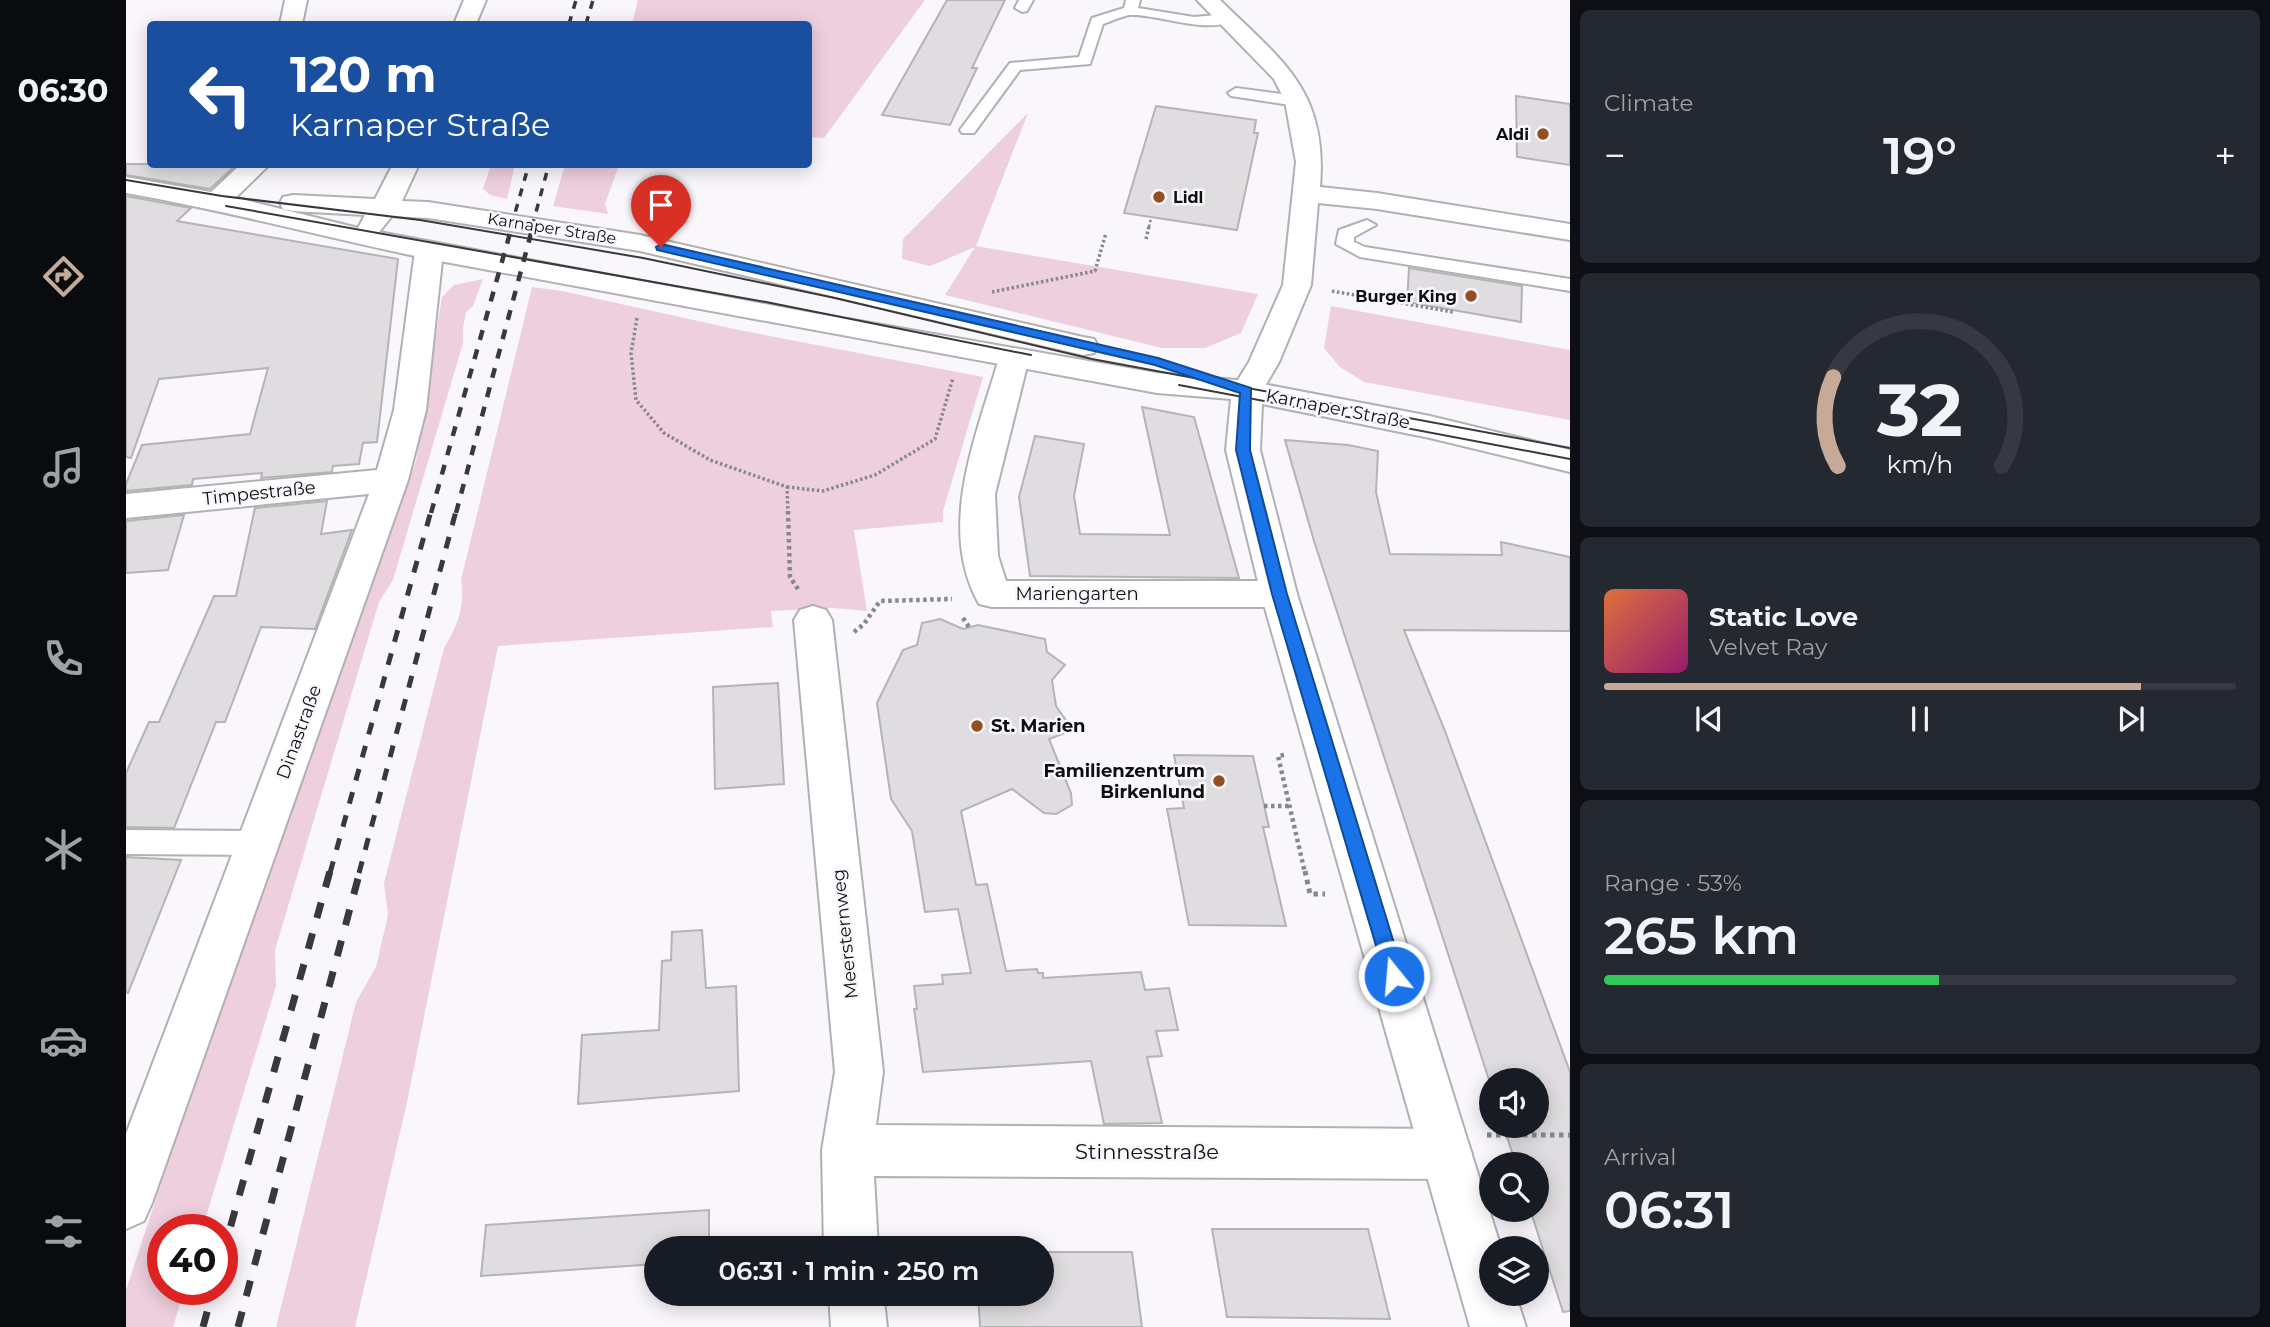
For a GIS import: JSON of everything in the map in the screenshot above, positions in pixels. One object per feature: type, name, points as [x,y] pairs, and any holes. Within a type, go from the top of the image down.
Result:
[{"type":"street","points":[[292,21],[296,0]]},
{"type":"street","points":[[466,21],[475,0]]},
{"type":"street","name":"Karnaper Straße","points":[[1208,0],[1284,76],[1297,101],[1310,162],[1304,193],[1297,285],[1264,362],[1247,391]]},
{"type":"street","points":[[217,201],[253,168]]},
{"type":"street","points":[[364,236],[385,207],[404,168]]},
{"type":"street","name":"Karnaper Straße","points":[[126,185],[217,201],[311,226],[429,251],[962,349],[1157,383],[1247,391],[1430,427],[1570,461]]},
{"type":"street","points":[[1304,193],[1377,201],[1570,232]]},
{"type":"street","name":"Karnaper Straße","points":[[217,201],[385,207],[505,220],[640,243],[1158,362],[1247,391]]},
{"type":"street","name":"Dinastraße","points":[[126,1203],[391,480],[410,410],[429,251]]},
{"type":"street","name":"Mariengarten","points":[[1014,358],[978,494],[980,556],[992,594],[1279,594]]},
{"type":"street","points":[[1247,391],[1243,450],[1279,594],[1497,1327]]},
{"type":"street","name":"Karnaper Straße","points":[[1430,427],[1570,441]]},
{"type":"street","name":"Timpestraße","points":[[126,506],[391,480]]},
{"type":"street","name":"Meersternweg","points":[[814,627],[859,1072],[847,1150],[851,1236]]},
{"type":"street","name":"Stinnesstraße","points":[[847,1150],[1444,1145]]},
{"type":"street","points":[[857,1306],[859,1327]]},
{"type":"lane","points":[[968,130],[1015,66],[1084,61],[1097,21],[1132,6],[1194,20],[1228,18]]},
{"type":"lane","points":[[1236,93],[1297,101]]},
{"type":"lane","points":[[1367,225],[1345,234],[1345,244],[1360,252],[1570,285]]},
{"type":"lane","points":[[126,842],[258,843]]},
{"type":"path","points":[[1146,239],[1151,218]]},
{"type":"path","points":[[923,307],[1095,271],[1105,233]]},
{"type":"path","points":[[1297,285],[1453,312]]},
{"type":"path","points":[[642,290],[631,353],[636,400],[664,433],[710,460],[787,488],[823,491],[875,475],[935,439],[962,349]]},
{"type":"path","points":[[787,488],[790,577],[814,627],[837,645],[864,624],[880,601],[952,599]]},
{"type":"path","points":[[1264,806],[1290,806]]},
{"type":"path","points":[[1444,1145],[1570,1135]]},
{"type":"shaded area","points":[[638,0],[925,0],[824,138],[812,137],[812,21],[633,21]]},
{"type":"shaded area","points":[[1028,113],[976,246],[1258,294],[1241,333],[1205,348],[1162,348],[945,295],[975,247],[930,266],[902,259],[903,239]]},
{"type":"shaded area","points":[[490,168],[514,168],[507,199],[490,195],[483,189]]},
{"type":"shaded area","points":[[564,168],[618,168],[605,204],[608,214],[553,206]]},
{"type":"shaded area","points":[[483,279],[473,306],[466,312],[463,343],[393,580],[379,602],[275,950],[276,986],[207,1214],[151,1214],[204,1053],[416,461],[442,297],[454,285]]},
{"type":"shaded area","points":[[532,287],[983,377],[943,511],[943,522],[854,530],[867,611],[833,608],[771,611],[773,627],[498,646],[407,1102],[355,1327],[276,1327],[356,1002],[376,967],[388,915],[384,883],[444,648],[459,615],[461,580]]},
{"type":"shaded area","points":[[1331,306],[1570,350],[1570,420],[1364,382],[1340,367],[1324,348]]},
{"type":"shaded area","points":[[147,1226],[147,1305],[180,1305],[173,1327],[126,1327],[126,1290]]},
{"type":"building","points":[[947,0],[1005,0],[972,68],[977,68],[950,125],[882,115]]},
{"type":"building","name":"Aldi","points":[[1516,96],[1570,104],[1570,165],[1517,157]]},
{"type":"building","points":[[1156,106],[1256,120],[1254,133],[1258,133],[1237,230],[1124,213]]},
{"type":"building","points":[[126,164],[147,164],[147,168],[233,168],[210,189],[126,175]]},
{"type":"building","points":[[126,196],[191,208],[177,221],[398,259],[377,442],[363,443],[359,464],[333,466],[332,472],[261,478],[262,473],[193,479],[192,485],[126,491],[126,484],[142,445],[250,434],[268,368],[159,379],[131,458],[126,457]]},
{"type":"building","name":"Burger King","points":[[1409,268],[1522,286],[1521,322],[1407,302]]},
{"type":"building","points":[[1142,407],[1194,417],[1239,578],[1030,576],[1019,497],[1035,436],[1084,444],[1074,496],[1080,534],[1170,535]]},
{"type":"building","points":[[1285,440],[1348,445],[1378,451],[1376,492],[1390,554],[1502,555],[1501,542],[1570,557],[1570,631],[1404,630],[1445,731],[1570,1072],[1570,1311],[1563,1312],[1549,1268],[1549,1236],[1539,1236],[1534,1222],[1549,1222],[1549,1152],[1512,1152],[1507,1138],[1549,1138],[1549,1068],[1485,1068],[1314,541]]},
{"type":"building","points":[[327,501],[321,534],[352,530],[315,629],[261,627],[225,722],[216,722],[174,828],[126,827],[126,773],[149,722],[159,722],[214,596],[236,596],[255,508]]},
{"type":"building","points":[[184,515],[168,570],[126,573],[126,521]]},
{"type":"building","points":[[940,619],[963,629],[978,625],[1045,639],[1047,652],[1065,665],[1052,680],[1056,706],[1073,730],[1049,739],[1071,793],[1072,805],[1056,814],[1044,813],[1012,789],[961,811],[976,885],[987,884],[1006,971],[1037,969],[1038,973],[1043,973],[1043,978],[1141,972],[1145,990],[1169,988],[1178,1030],[1156,1031],[1162,1056],[1147,1057],[1162,1123],[1104,1124],[1091,1061],[923,1072],[914,1009],[917,1009],[914,986],[943,984],[942,975],[971,973],[958,909],[925,912],[912,831],[891,799],[877,703],[903,650],[917,645],[922,623]]},
{"type":"building","points":[[778,683],[784,784],[715,789],[713,687]]},
{"type":"building","points":[[1174,755],[1253,756],[1269,827],[1263,827],[1286,926],[1189,925],[1167,809],[1184,808]]},
{"type":"building","points":[[126,857],[181,860],[128,993],[126,992]]},
{"type":"building","points":[[702,930],[706,988],[736,986],[739,1091],[578,1104],[582,1035],[659,1030],[662,961],[671,960],[672,932]]},
{"type":"building","points":[[709,1210],[709,1236],[644,1236],[644,1265],[481,1276],[486,1225]]},
{"type":"building","points":[[1212,1229],[1368,1229],[1390,1319],[1227,1317]]},
{"type":"building","points":[[1054,1252],[1132,1252],[1142,1327],[980,1327],[979,1306],[1054,1306]]},
{"type":"tram line","points":[[126,180],[222,196],[420,220],[643,258],[835,298],[1092,359],[1570,448]]},
{"type":"tram line","points":[[226,206],[766,302],[1031,355]]},
{"type":"tram line","points":[[1179,385],[1570,459]]},
{"type":"railway","points":[[570,21],[576,0]]},
{"type":"railway","points":[[587,21],[593,0]]},
{"type":"railway","points":[[511,227],[528,168]]},
{"type":"railway","points":[[532,227],[548,168]]},
{"type":"railway","points":[[431,513],[512,226]]},
{"type":"railway","points":[[456,513],[533,226]]},
{"type":"railway","points":[[330,873],[431,511]]},
{"type":"railway","points":[[359,873],[456,511]]},
{"type":"railway","points":[[234,1214],[330,871]]},
{"type":"railway","points":[[238,1327],[360,871]]},
{"type":"railway","points":[[203,1327],[209,1305]]},
{"type":"place","name":"Aldi","points":[[1543,134]]},
{"type":"place","name":"Lidl","points":[[1159,197]]},
{"type":"place","name":"Burger King","points":[[1471,296]]},
{"type":"place","name":"St. Marien","points":[[977,726]]},
{"type":"place","name":"Familienzentrum Birkenlund","points":[[1219,781]]},
{"type":"route","points":[[661,247],[1158,362],[1247,391],[1243,450],[1279,594],[1394,976]]}]
